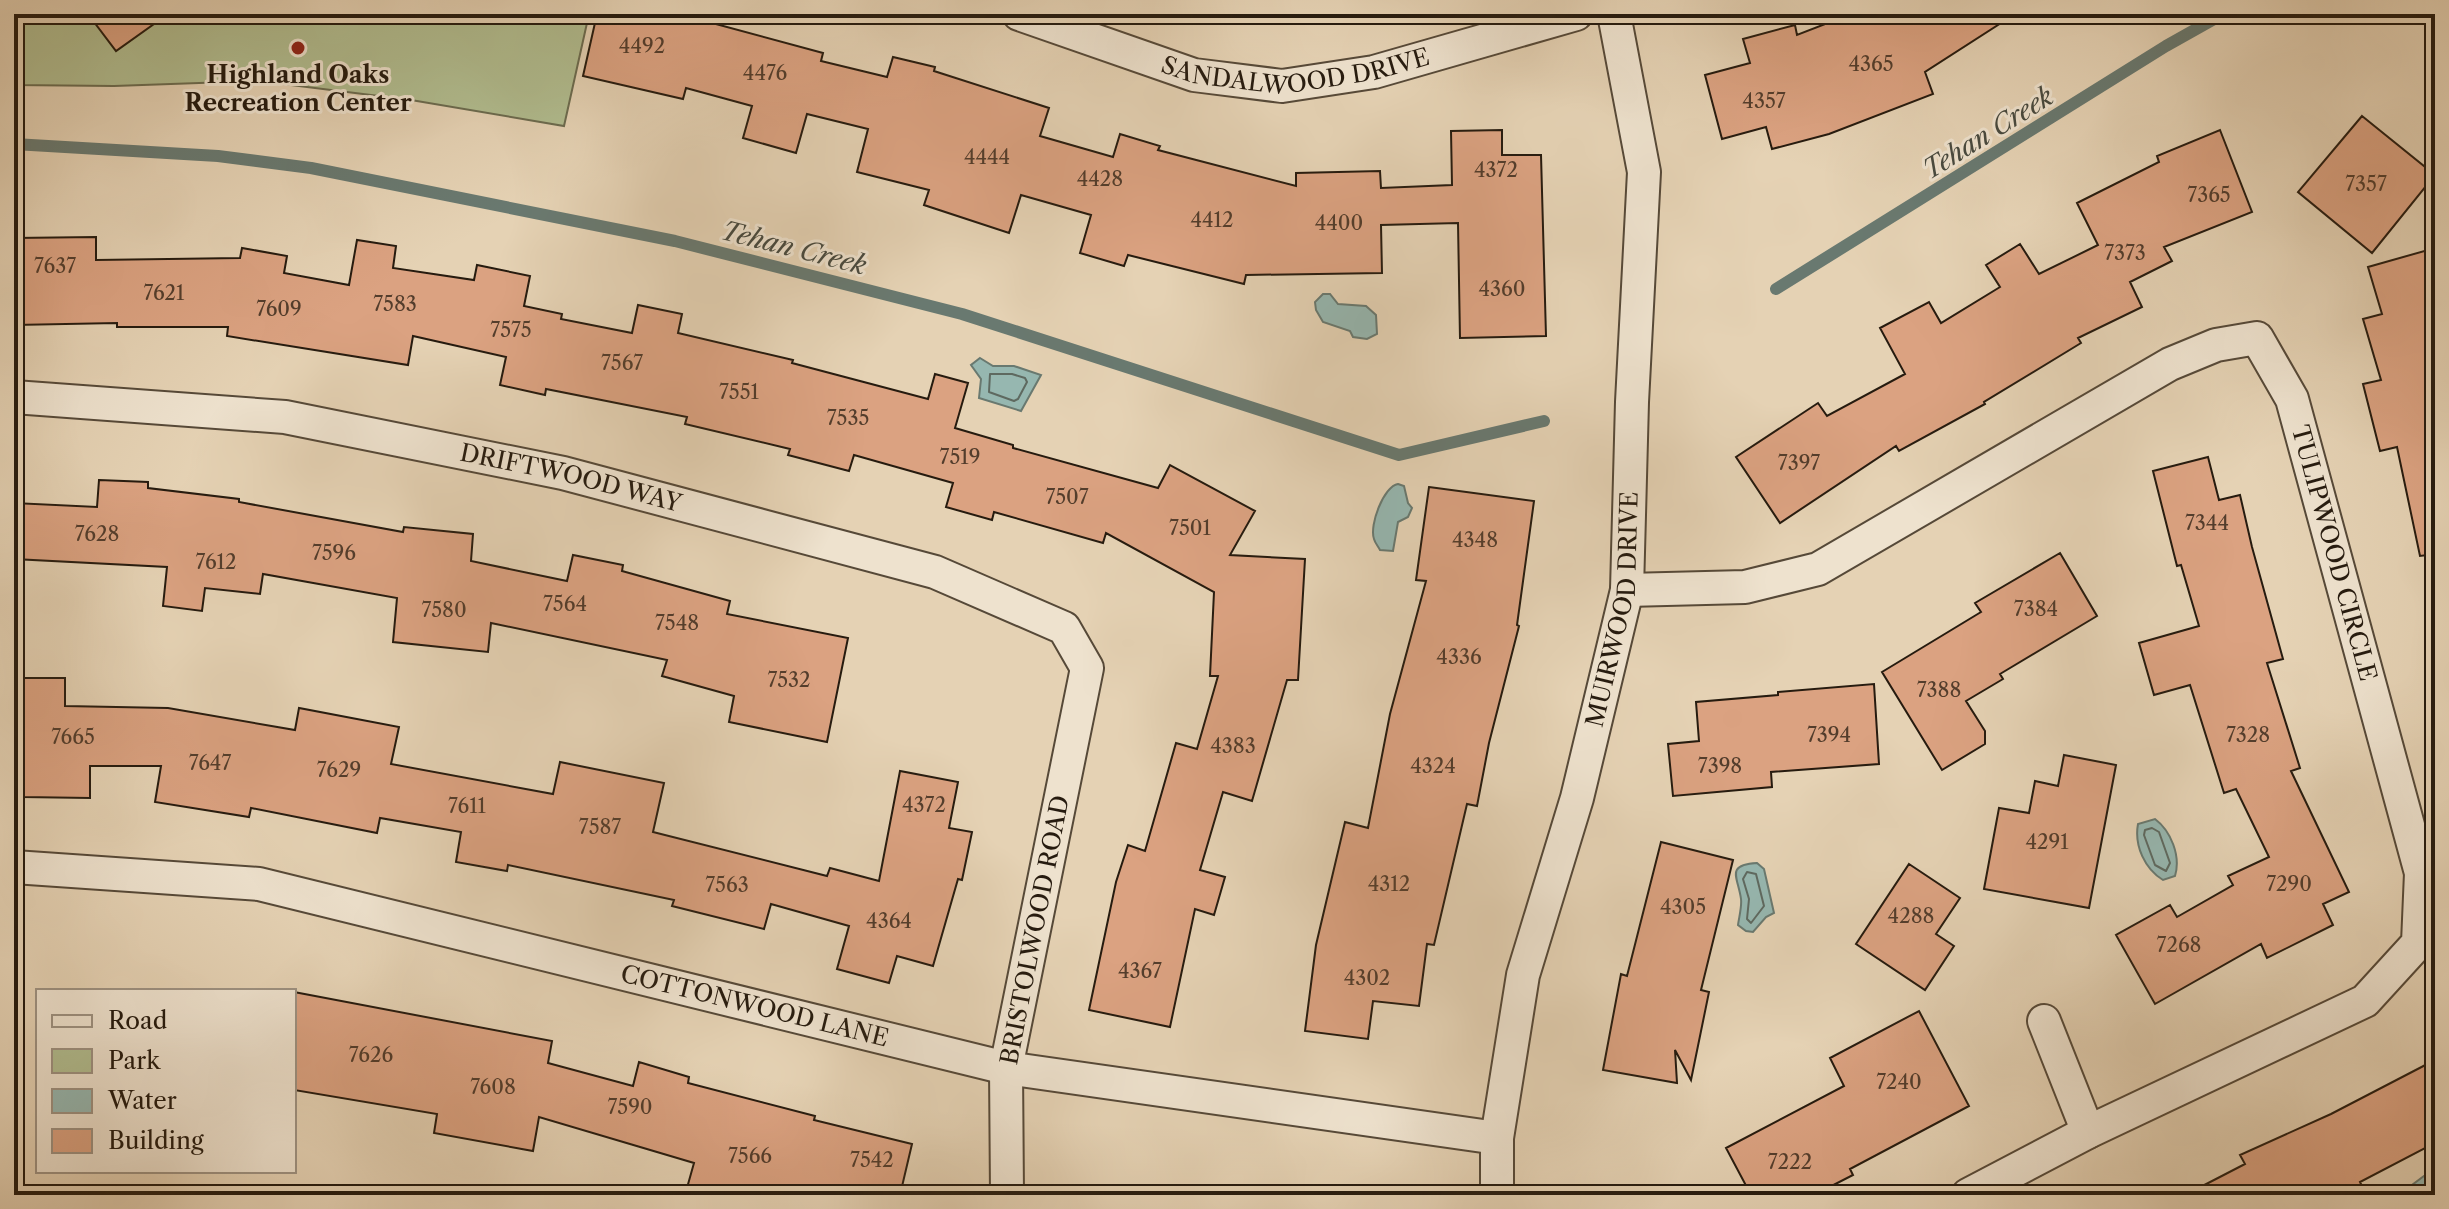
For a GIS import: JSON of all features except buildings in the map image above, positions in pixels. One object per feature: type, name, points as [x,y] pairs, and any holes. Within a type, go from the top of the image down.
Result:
[{"type":"street","name":"SANDALWOOD DRIVE","points":[[1019,14],[1194,75],[1282,86],[1374,72],[1576,14]]},
{"type":"street","name":"MUIRWOOD DRIVE","points":[[1497,1195],[1497,1138],[1523,975],[1577,798],[1627,590],[1632,402],[1644,172],[1614,14]]},
{"type":"street","name":"TULIPWOOD CIRCLE","points":[[1627,590],[1745,587],[1818,569],[2170,364],[2216,345],[2257,338],[2292,399],[2421,873],[2418,943],[2365,1001],[2088,1132],[1968,1195]]},
{"type":"street","name":"DRIFTWOOD WAY","points":[[14,397],[285,417],[563,473],[935,572],[1064,628],[1087,668]]},
{"type":"street","name":"BRISTOLWOOD ROAD","points":[[1007,1195],[1006,1068],[1087,668]]},
{"type":"street","name":"COTTONWOOD LANE","points":[[14,867],[259,884],[1006,1068],[1497,1138]]},
{"type":"street","points":[[2044,1021],[2088,1132]]},
{"type":"green space","name":"Highland Oaks Recreation Center","points":[[14,14],[589,14],[564,126],[411,100],[259,81],[114,86],[14,85]]},
{"type":"water","points":[[1323,294],[1330,294],[1338,304],[1366,306],[1376,315],[1377,334],[1367,339],[1353,337],[1350,331],[1323,322],[1315,302]]},
{"type":"water","points":[[980,358],[993,366],[1014,366],[1041,375],[1021,411],[979,398],[981,379],[971,365]]},
{"type":"water","points":[[1398,484],[1404,486],[1412,508],[1408,517],[1398,522],[1393,551],[1380,550],[1373,533],[1376,516],[1388,491]]},
{"type":"water","points":[[2155,819],[2170,837],[2176,852],[2175,876],[2163,880],[2146,863],[2139,848],[2138,824]]},
{"type":"water","points":[[1757,863],[1764,869],[1774,913],[1766,917],[1753,932],[1738,925],[1741,902],[1736,874],[1741,866]]},
{"type":"water","points":[[2435,1175],[2435,1195],[2413,1195],[2412,1185],[2424,1176]]},
{"type":"waterway","name":"Tehan Creek","points":[[1776,289],[2166,46],[2223,14]]},
{"type":"waterway","name":"Tehan Creek","points":[[14,144],[218,156],[311,168],[675,241],[962,314],[1399,455],[1544,421]]},
{"type":"place","name":"Highland Oaks Recreation Center","points":[[298,48]]}]
